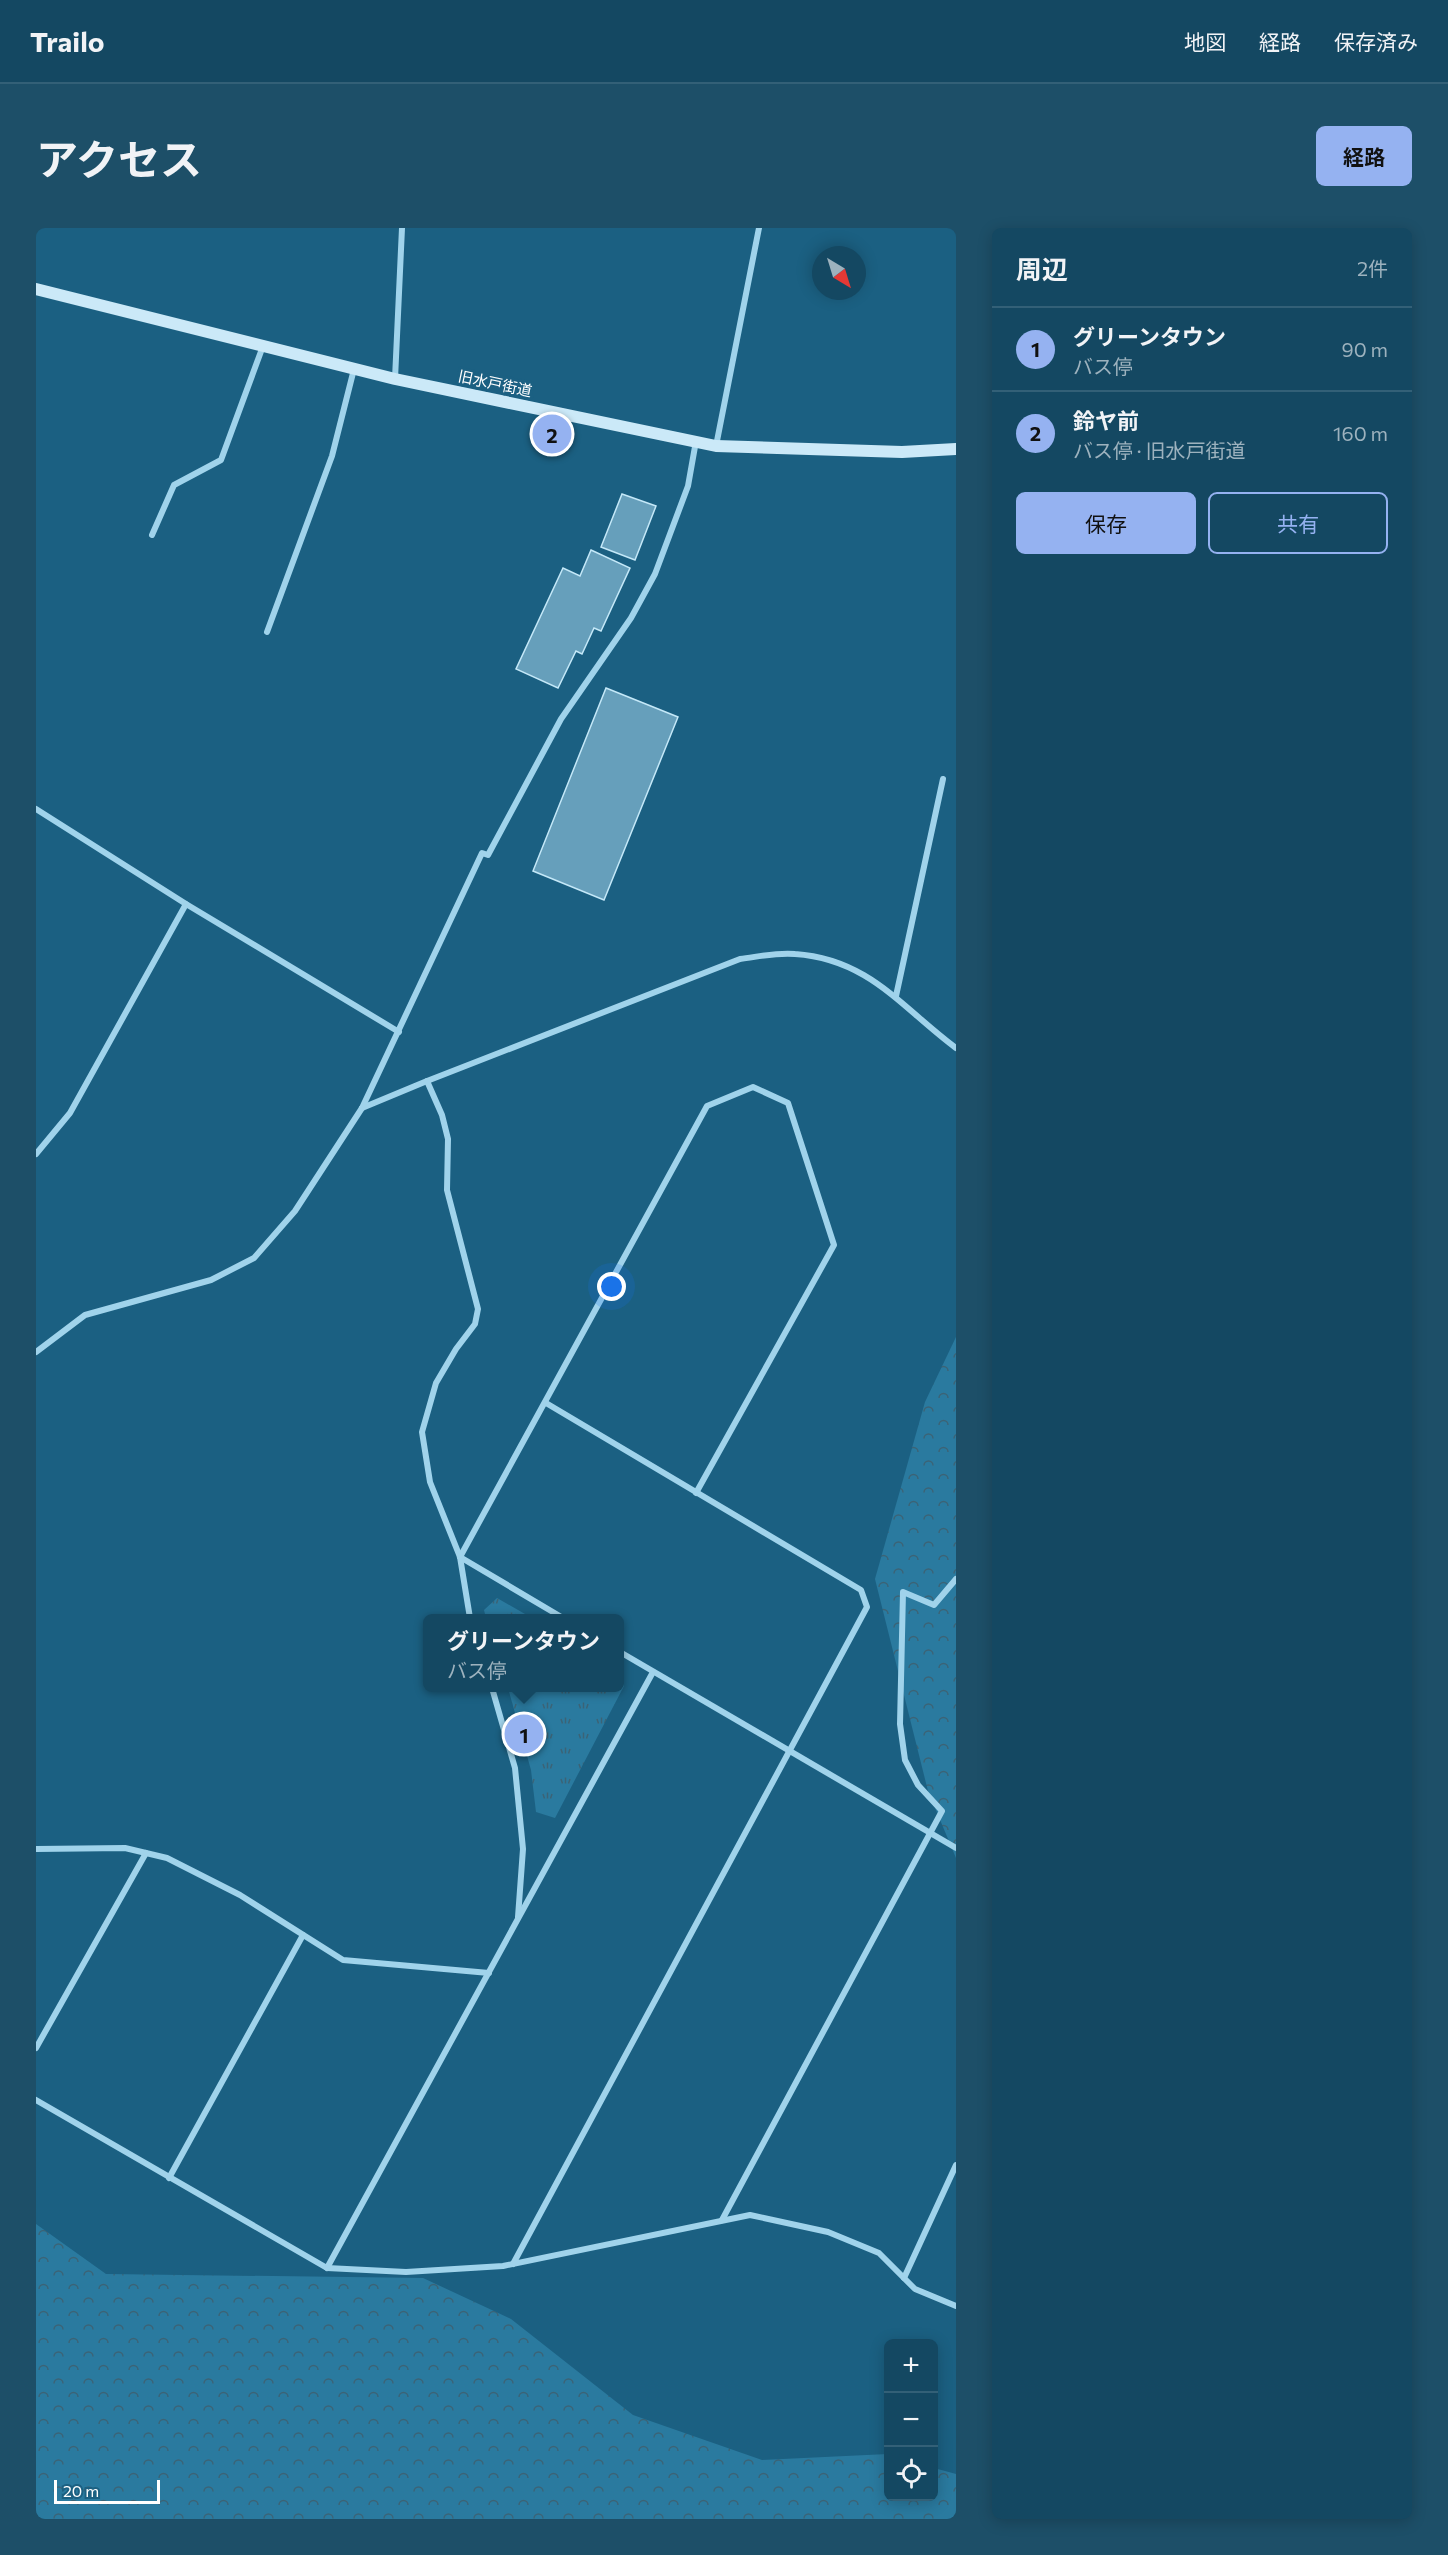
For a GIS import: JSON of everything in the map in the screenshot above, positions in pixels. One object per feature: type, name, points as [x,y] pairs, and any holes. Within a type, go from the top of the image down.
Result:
[{"type":"street","points":[[395,379],[402,228]]},
{"type":"street","points":[[716,446],[759,228]]},
{"type":"street","name":"旧水戸街道","points":[[36,289],[395,379],[716,446],[902,452],[956,449]]},
{"type":"street","points":[[152,535],[174,485],[221,460],[263,346]]},
{"type":"street","points":[[267,632],[332,456],[354,369]]},
{"type":"street","points":[[38,1347],[86,1315],[211,1280],[254,1258],[294,1211],[362,1108],[482,853],[488,855],[561,719],[631,618],[655,574],[688,486],[696,441]]},
{"type":"street","points":[[896,996],[943,779]]},
{"type":"street","points":[[36,809],[186,904],[399,1032]]},
{"type":"street","points":[[36,1154],[70,1113],[186,904]]},
{"type":"street","points":[[362,1108],[740,959],[794,953],[835,962],[865,974],[896,996],[932,1030],[956,1048]]},
{"type":"street","points":[[427,1082],[442,1115],[448,1139],[447,1190],[478,1310],[475,1324],[456,1349],[436,1383],[422,1432],[430,1482],[460,1557],[469,1614]]},
{"type":"street","points":[[460,1557],[707,1106],[753,1087],[789,1103],[834,1245],[696,1493]]},
{"type":"street","points":[[513,2264],[867,1607],[861,1590],[546,1403]]},
{"type":"street","points":[[460,1557],[556,1614]]},
{"type":"street","points":[[722,2220],[942,1812],[918,1785],[905,1760],[900,1724],[903,1592],[934,1605],[956,1579]]},
{"type":"street","points":[[624,1654],[956,1848]]},
{"type":"street","points":[[327,2268],[653,1672]]},
{"type":"street","points":[[493,1692],[515,1768],[523,1849],[518,1920]]},
{"type":"street","points":[[36,1849],[125,1848],[167,1858],[240,1895],[343,1960],[489,1973]]},
{"type":"street","points":[[36,2048],[146,1853]]},
{"type":"street","points":[[169,2178],[303,1935]]},
{"type":"street","points":[[36,2100],[327,2268],[406,2272],[513,2264],[750,2215],[828,2232],[879,2253],[915,2289],[956,2306]]},
{"type":"street","points":[[904,2278],[956,2165]]},
{"type":"green space","points":[[956,1337],[956,1858],[928,1791],[875,1579],[925,1402]]},
{"type":"green space","points":[[497,1598],[525,1614],[485,1614],[484,1610]]},
{"type":"green space","points":[[509,1692],[621,1692],[555,1818],[536,1812],[531,1770]]},
{"type":"green space","points":[[36,2224],[106,2274],[423,2278],[511,2319],[633,2415],[762,2460],[884,2454],[884,2501],[938,2501],[938,2469],[956,2474],[956,2519],[36,2519]]},
{"type":"building","points":[[622,494],[656,506],[635,560],[601,547]]},
{"type":"building","points":[[591,550],[630,568],[601,631],[594,628],[582,654],[576,651],[558,688],[516,669],[563,568],[580,576]]},
{"type":"building","points":[[606,688],[678,717],[604,900],[533,871]]},
{"type":"place","name":"鈴ヤ前","points":[[552,434]]},
{"type":"place","name":"グリーンタウン","points":[[524,1734]]}]
